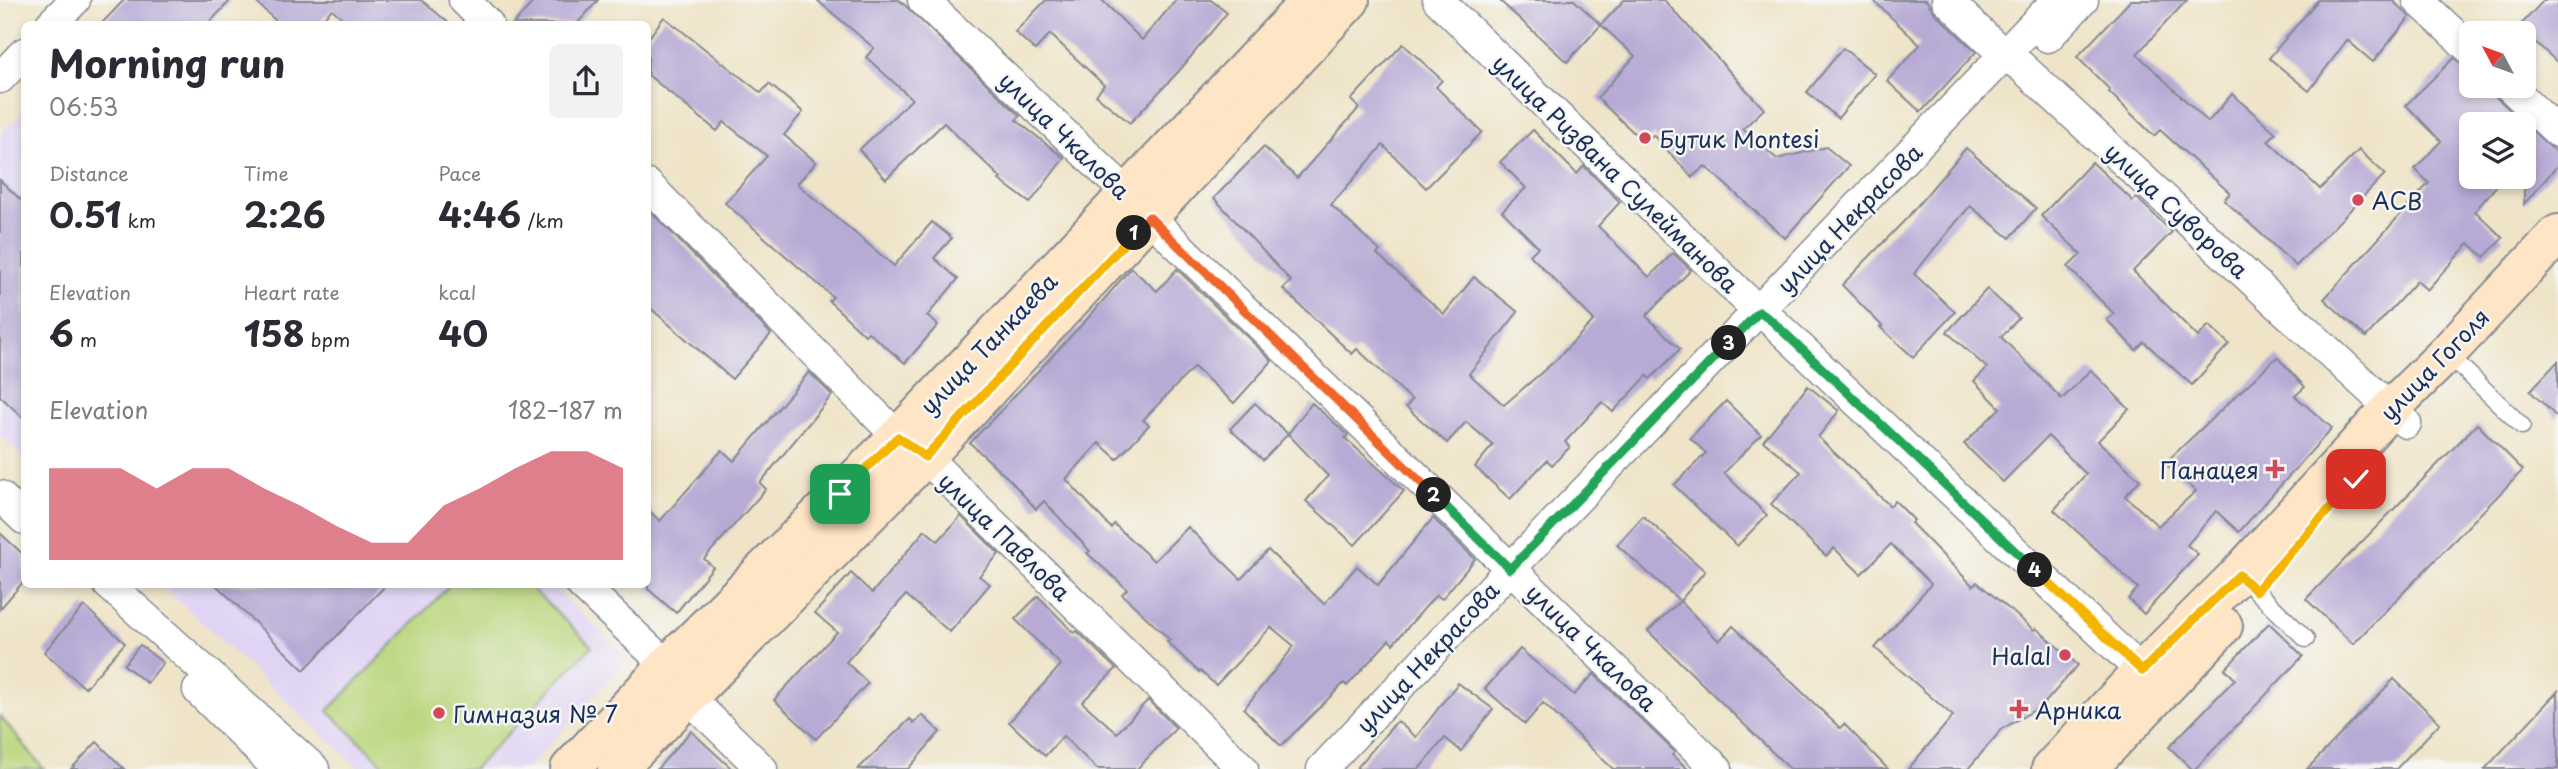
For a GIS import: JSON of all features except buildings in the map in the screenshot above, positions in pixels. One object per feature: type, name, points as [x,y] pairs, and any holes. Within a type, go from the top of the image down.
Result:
[{"type":"main road","name":"улица Танкаева","points":[[1139,206],[1311,0]]},
{"type":"main road","name":"улица Танкаева","points":[[570,769],[677,681],[911,447],[1139,206],[1350,0]]},
{"type":"main road","name":"улица Гоголя","points":[[2454,359],[2558,234]]},
{"type":"main road","name":"улица Гоголя","points":[[2051,769],[2152,681],[2248,583],[2398,415],[2454,359],[2558,266]]},
{"type":"main road","name":"улица Танкаева","points":[[617,769],[677,681]]},
{"type":"main road","name":"улица Гоголя","points":[[2087,769],[2152,681]]},
{"type":"street","points":[[54,21],[75,0]]},
{"type":"street","points":[[464,0],[485,21]]},
{"type":"street","name":"улица Чкалова","points":[[923,0],[1139,206],[1717,769]]},
{"type":"street","name":"улица Ризвана Сулейманова","points":[[1438,0],[1765,317],[2152,681]]},
{"type":"street","name":"улица Суворова","points":[[1947,0],[2398,415]]},
{"type":"street","name":"улица Некрасова","points":[[2013,61],[2057,0]]},
{"type":"street","name":"улица Некрасова","points":[[1322,769],[1517,575],[2013,61],[2083,0]]},
{"type":"street","points":[[2418,0],[2459,39]]},
{"type":"street","points":[[0,78],[21,58]]},
{"type":"street","points":[[2522,98],[2558,132]]},
{"type":"street","name":"улица Павлова","points":[[651,188],[911,447],[1243,769]]},
{"type":"street","points":[[0,488],[21,506]]},
{"type":"street","points":[[0,496],[21,516]]},
{"type":"street","name":"улица Некрасова","points":[[1349,769],[1517,575]]},
{"type":"street","points":[[95,588],[278,769]]},
{"type":"street","points":[[112,588],[314,769]]},
{"type":"street","points":[[585,588],[762,769]]},
{"type":"lane","points":[[2454,359],[2522,426]]},
{"type":"lane","points":[[2248,583],[2306,639]]},
{"type":"shaded area","points":[[21,113],[21,455],[0,435],[0,135]]},
{"type":"shaded area","name":"Гимназия № 7","points":[[164,588],[555,588],[628,658],[528,769],[360,769]]},
{"type":"green space","points":[[447,588],[531,588],[592,646],[474,769],[388,769],[328,711]]},
{"type":"green space","points":[[0,716],[44,769],[0,769]]},
{"type":"place","name":"Бутик Montesi","points":[[1645,138]]},
{"type":"place","name":"АCB","points":[[2358,200]]},
{"type":"place","name":"Панацея","points":[[2275,469]]},
{"type":"place","name":"Halal","points":[[2065,655]]},
{"type":"place","name":"Арника","points":[[2019,709]]},
{"type":"place","name":"Гимназия № 7","points":[[439,713]]},
{"type":"route","points":[[840,494],[898,437],[925,457],[1149,217],[1510,569],[1759,312],[1772,321],[2142,671],[2239,575],[2256,591],[2356,479]]}]
